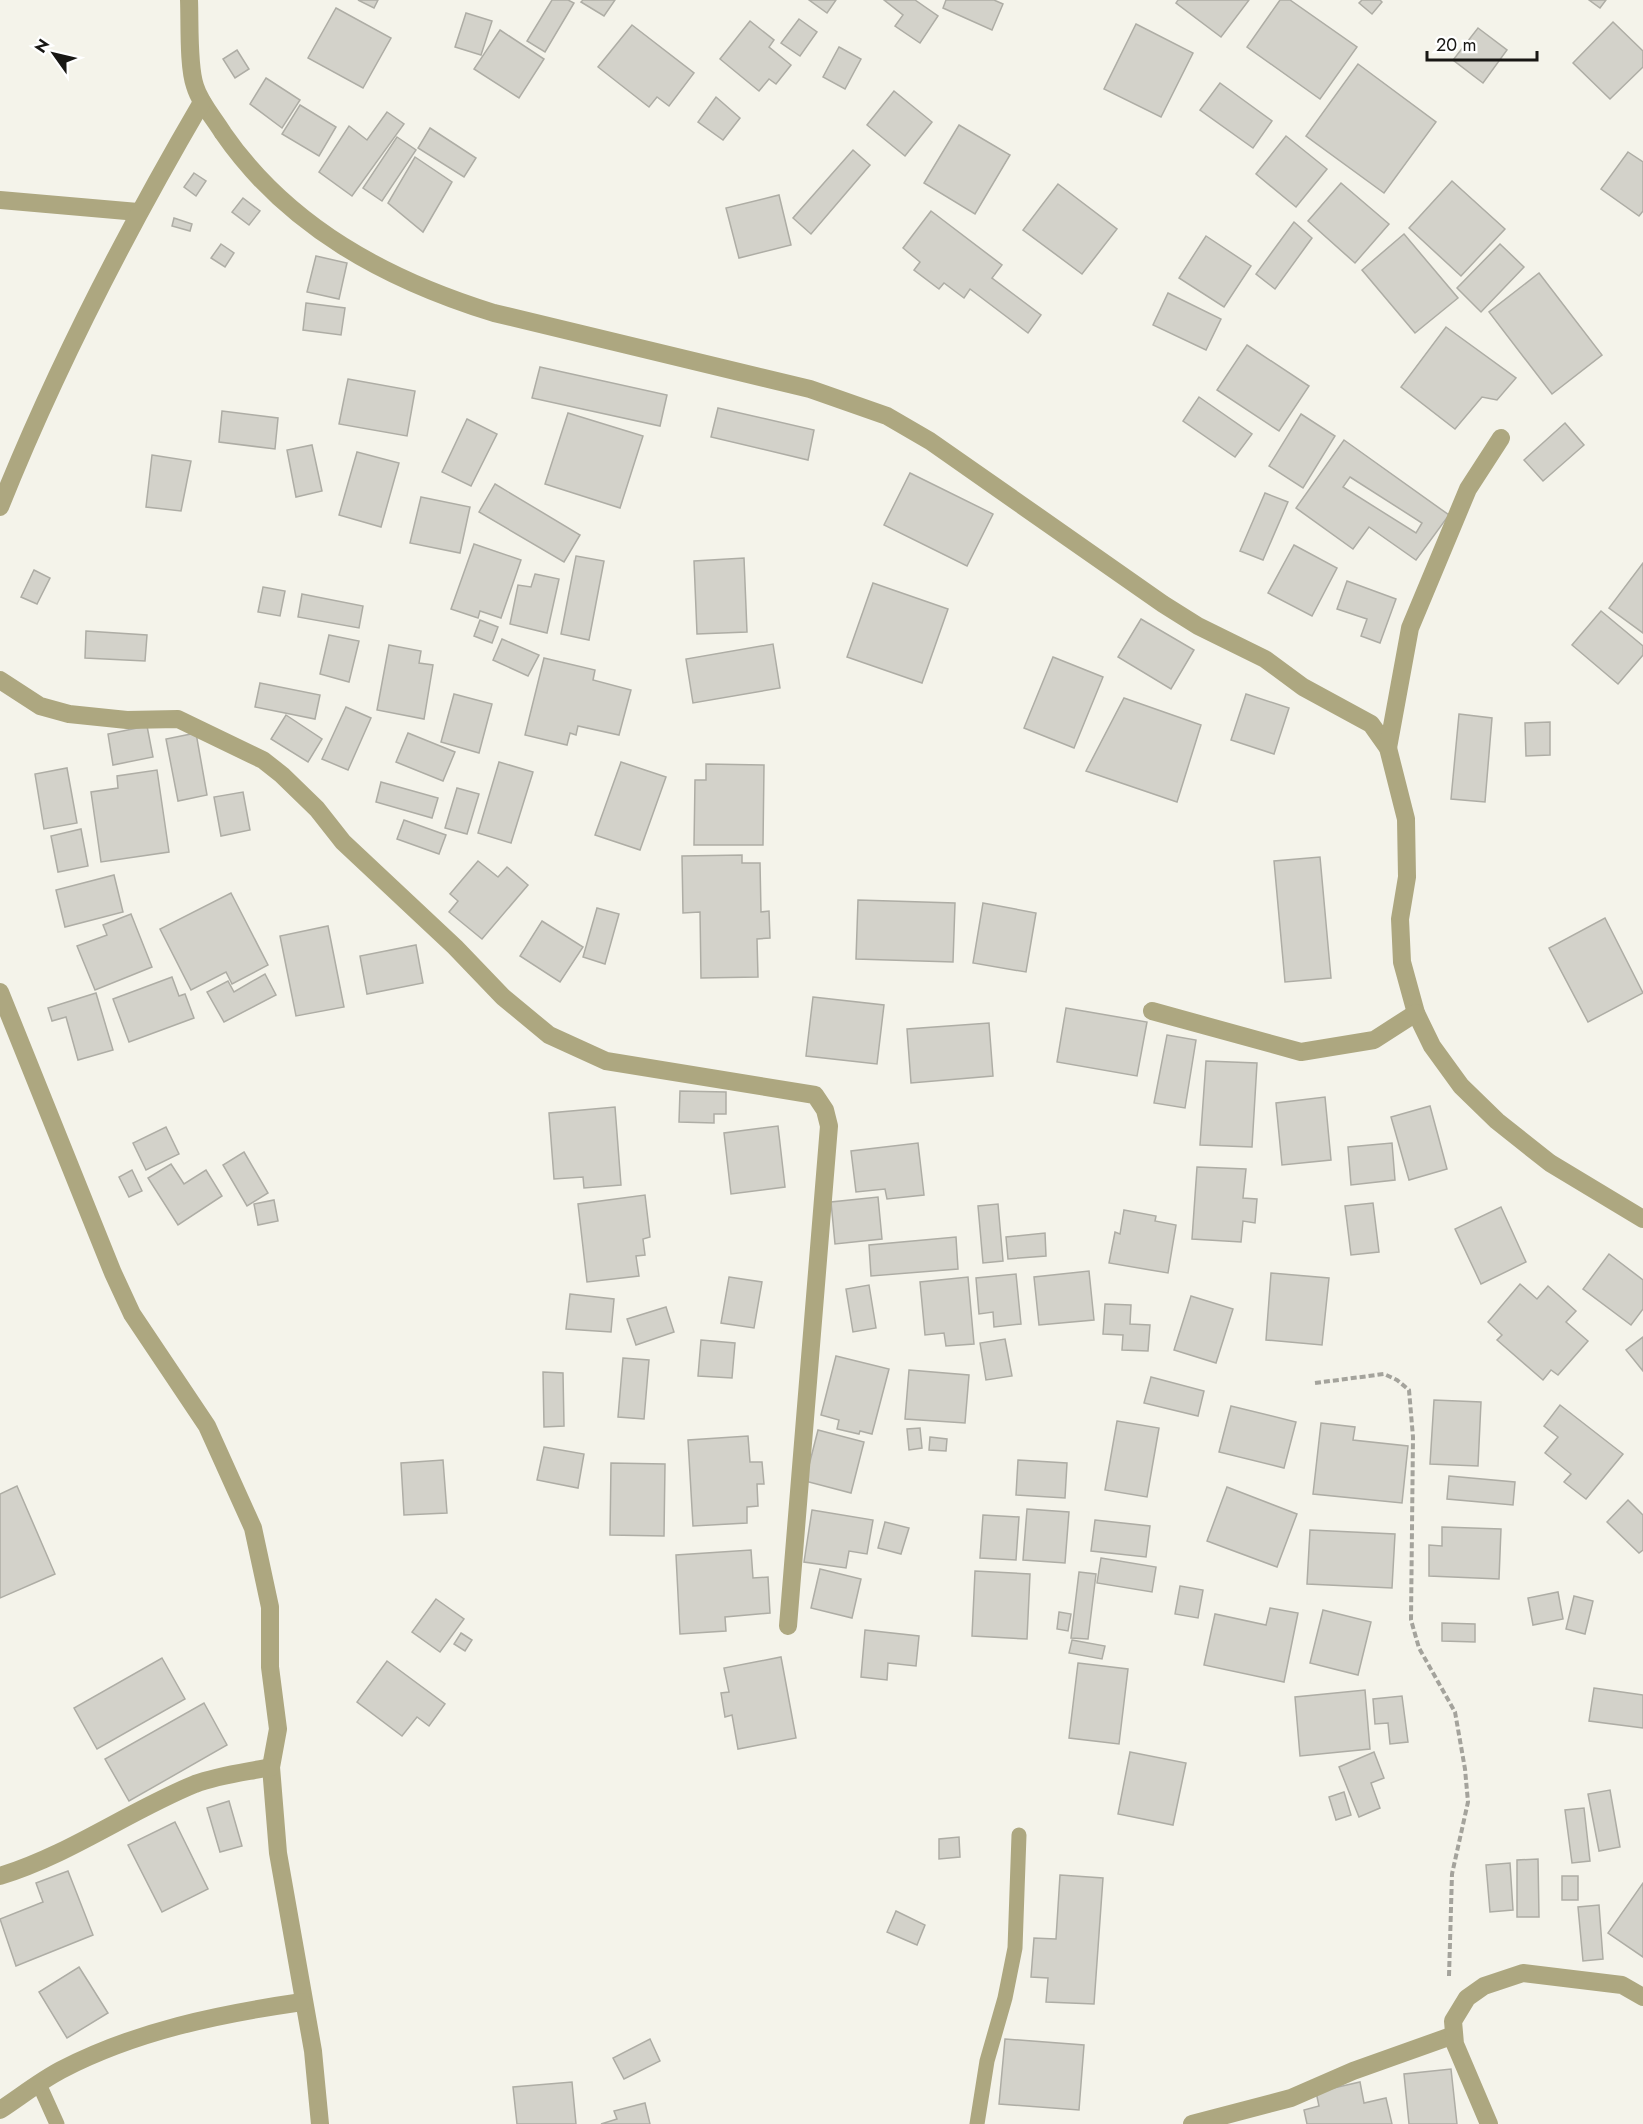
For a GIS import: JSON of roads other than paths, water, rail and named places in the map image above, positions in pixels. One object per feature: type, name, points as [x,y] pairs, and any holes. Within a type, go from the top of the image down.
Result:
[{"type":"street","points":[[189,0],[194,86],[202,102],[249,168],[276,197],[323,234],[382,268],[454,300],[494,313],[810,389],[887,416],[930,441],[1162,604],[1198,626],[1265,659],[1303,687],[1371,724],[1388,748],[1406,819],[1407,876],[1400,919],[1402,962],[1416,1013],[1432,1046],[1461,1086],[1497,1121],[1550,1163],[1643,1219]]},
{"type":"street","points":[[0,507],[98,290],[138,212],[202,102]]},
{"type":"street","points":[[0,200],[138,212]]},
{"type":"street","points":[[1388,748],[1410,628],[1468,489],[1501,438]]},
{"type":"street","points":[[0,680],[40,706],[69,714],[127,720],[178,719],[263,760],[296,788],[343,842],[454,947],[503,998],[549,1035],[606,1061],[815,1095],[825,1110],[829,1126],[788,1626]]},
{"type":"street","points":[[0,992],[113,1273],[132,1314],[207,1426],[253,1528],[270,1607],[270,1667],[278,1729],[272,1767],[278,1852],[302,2002],[313,2050],[320,2124]]},
{"type":"street","points":[[1152,1011],[1301,1052],[1374,1040],[1416,1013]]},
{"type":"street","points":[[0,1876],[74,1845],[197,1784],[272,1767]]},
{"type":"street","points":[[1489,2124],[1455,2044],[1454,2028],[1467,1998],[1484,1986],[1523,1973],[1622,1985],[1643,1997]]},
{"type":"street","points":[[0,2110],[60,2071],[130,2039],[231,2013],[302,2002]]},
{"type":"street","points":[[1192,2124],[1291,2097],[1454,2028]]},
{"type":"lane","points":[[977,2124],[987,2061],[1005,1998],[1015,1948],[1018,1835]]},
{"type":"lane","points":[[39,2084],[57,2124]]}]
